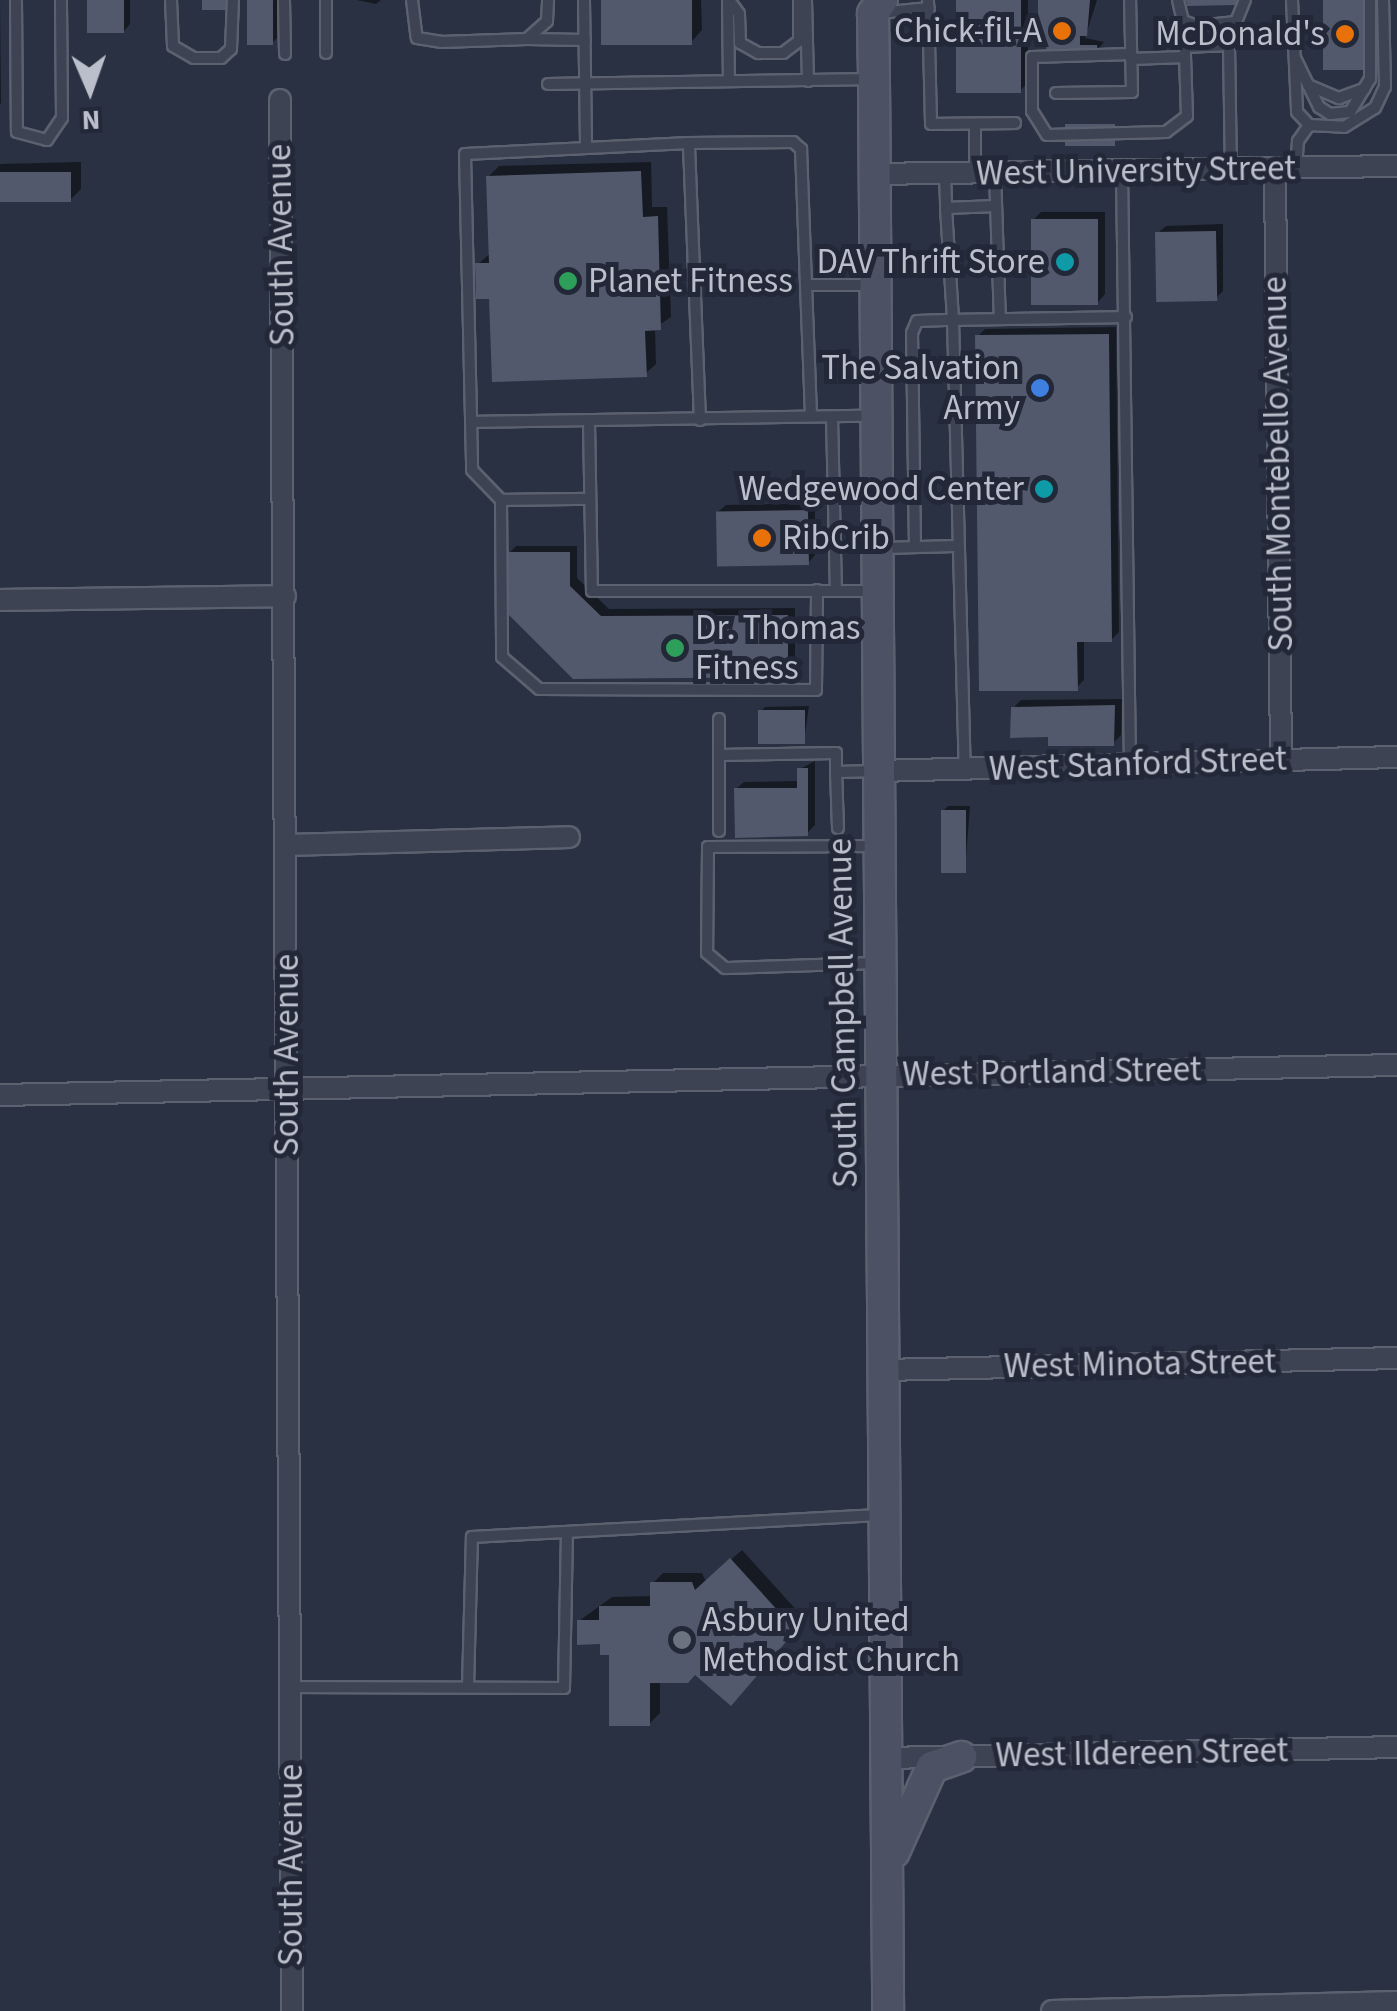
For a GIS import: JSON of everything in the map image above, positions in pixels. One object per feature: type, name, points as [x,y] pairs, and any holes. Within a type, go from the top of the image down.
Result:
[{"type":"main road","name":"South Campbell Avenue","points":[[873,5],[888,2011]]},
{"type":"main road","points":[[887,1869],[932,1766],[961,1756]]},
{"type":"street","name":"South Avenue","points":[[280,100],[288,845],[292,2011]]},
{"type":"street","name":"West University Street","points":[[874,174],[1397,166]]},
{"type":"street","name":"South Montebello Avenue","points":[[1281,760],[1286,169]]},
{"type":"street","points":[[0,600],[285,596]]},
{"type":"street","name":"West Stanford Street","points":[[878,771],[1397,758]]},
{"type":"street","points":[[288,845],[569,837]]},
{"type":"street","name":"West Portland Street","points":[[0,1095],[1397,1065]]},
{"type":"street","name":"West Minota Street","points":[[884,1370],[1397,1358]]},
{"type":"street","name":"West Ildereen Street","points":[[886,1758],[1397,1747]]},
{"type":"street","points":[[1052,2011],[1397,2002]]},
{"type":"lane","points":[[16,0],[17,132],[47,140],[62,118],[61,0]]},
{"type":"lane","points":[[171,0],[173,46],[194,58],[221,58],[231,49],[233,0]]},
{"type":"lane","points":[[284,0],[286,54]]},
{"type":"lane","points":[[326,0],[326,53]]},
{"type":"lane","points":[[412,0],[412,31],[428,42],[584,40]]},
{"type":"lane","points":[[527,40],[546,21],[548,0]]},
{"type":"lane","points":[[584,0],[586,148]]},
{"type":"lane","points":[[729,0],[739,14],[740,43],[758,53],[783,53],[799,41],[802,0]]},
{"type":"lane","points":[[729,0],[729,82]]},
{"type":"lane","points":[[802,0],[808,81]]},
{"type":"lane","points":[[1056,93],[1132,92],[1130,0]]},
{"type":"lane","points":[[1178,0],[1183,20],[1210,26],[1236,22],[1245,0]]},
{"type":"lane","points":[[1292,0],[1297,112],[1308,125],[1344,127],[1375,108],[1385,87],[1383,0]]},
{"type":"lane","points":[[1292,53],[1319,107],[1341,115],[1366,89],[1370,0]]},
{"type":"lane","points":[[873,5],[929,4],[931,124],[1015,122]]},
{"type":"lane","points":[[1210,26],[1210,46]]},
{"type":"lane","points":[[1185,57],[1032,57],[1032,111],[1047,135],[1166,132],[1187,116],[1185,47],[1229,45],[1231,170]]},
{"type":"lane","points":[[548,84],[874,80]]},
{"type":"lane","points":[[1308,85],[1339,98],[1366,89]]},
{"type":"lane","points":[[975,124],[996,206],[1000,319]]},
{"type":"lane","points":[[1286,169],[1308,125]]},
{"type":"lane","points":[[811,416],[801,149],[774,140],[465,154],[472,470],[502,500],[502,657],[538,690],[816,690],[816,590]]},
{"type":"lane","points":[[689,143],[700,420]]},
{"type":"lane","points":[[1122,171],[1130,764]]},
{"type":"lane","points":[[944,173],[953,320],[965,769]]},
{"type":"lane","points":[[946,208],[996,206]]},
{"type":"lane","points":[[806,286],[875,285]]},
{"type":"lane","points":[[916,547],[912,333],[917,321],[1126,317]]},
{"type":"lane","points":[[832,416],[836,590]]},
{"type":"lane","points":[[471,422],[875,416]]},
{"type":"lane","points":[[589,422],[592,591],[876,591]]},
{"type":"lane","points":[[502,500],[590,499]]},
{"type":"lane","points":[[875,548],[959,546]]},
{"type":"lane","points":[[719,719],[719,831]]},
{"type":"lane","points":[[720,756],[836,753],[838,828]]},
{"type":"lane","points":[[836,772],[878,771]]},
{"type":"lane","points":[[879,846],[708,848],[707,952],[725,968],[880,963]]},
{"type":"lane","points":[[468,1687],[469,1542],[567,1532],[884,1515]]},
{"type":"lane","points":[[290,1688],[556,1689],[566,1682],[567,1532]]},
{"type":"building","points":[[87,0],[124,0],[124,33],[87,33]]},
{"type":"building","points":[[202,0],[227,0],[227,10],[202,10]]},
{"type":"building","points":[[247,0],[273,0],[273,45],[247,45]]},
{"type":"building","points":[[601,0],[692,0],[692,45],[601,45]]},
{"type":"building","points":[[956,0],[1021,0],[1021,93],[956,93]]},
{"type":"building","name":"Chick-fil-A","points":[[1038,0],[1090,0],[1087,36],[1080,36],[1080,45],[1097,45],[1098,52],[1047,53],[1045,36],[1038,36]]},
{"type":"building","points":[[1186,0],[1238,0],[1238,5],[1187,6]]},
{"type":"building","name":"McDonald's","points":[[1323,0],[1365,0],[1365,70],[1323,70]]},
{"type":"building","points":[[1065,124],[1115,124],[1115,146],[1065,146]]},
{"type":"building","name":"Planet Fitness","points":[[641,171],[643,217],[658,216],[661,330],[645,331],[647,377],[492,382],[489,299],[476,299],[475,263],[489,263],[486,176]]},
{"type":"building","points":[[0,172],[71,172],[71,202],[0,202]]},
{"type":"building","name":"DAV Thrift Store","points":[[1031,219],[1098,219],[1098,305],[1031,305]]},
{"type":"building","points":[[1216,231],[1217,301],[1156,302],[1155,232]]},
{"type":"building","name":"Wedgewood Center","points":[[1109,334],[1112,642],[1077,642],[1078,691],[979,691],[975,335]]},
{"type":"building","name":"RibCrib","points":[[808,510],[809,565],[717,567],[716,512]]},
{"type":"building","points":[[506,552],[570,552],[570,586],[601,616],[788,615],[788,677],[573,679],[506,612]]},
{"type":"building","points":[[1115,705],[1114,746],[1048,746],[1048,737],[1010,738],[1011,707]]},
{"type":"building","points":[[758,710],[805,710],[805,744],[758,744]]},
{"type":"building","points":[[797,768],[808,768],[808,836],[735,838],[734,788],[797,788]]},
{"type":"building","points":[[941,810],[966,810],[966,873],[941,873]]},
{"type":"building","name":"Asbury United Methodist Church","points":[[730,1558],[791,1625],[791,1636],[731,1706],[695,1675],[688,1683],[650,1683],[650,1726],[609,1726],[609,1655],[600,1655],[600,1644],[577,1645],[577,1620],[599,1620],[599,1606],[650,1606],[650,1582],[692,1582],[695,1590]]},
{"type":"place","name":"Chick-fil-A","points":[[1062,31]]},
{"type":"place","name":"McDonald's","points":[[1345,34]]},
{"type":"place","name":"DAV Thrift Store","points":[[1065,262]]},
{"type":"place","name":"Planet Fitness","points":[[568,281]]},
{"type":"place","name":"The Salvation Army","points":[[1040,388]]},
{"type":"place","name":"Wedgewood Center","points":[[1044,489]]},
{"type":"place","name":"RibCrib","points":[[762,538]]},
{"type":"place","name":"Dr. Thomas Fitness","points":[[675,648]]},
{"type":"place","name":"Asbury United Methodist Church","points":[[682,1640]]}]
